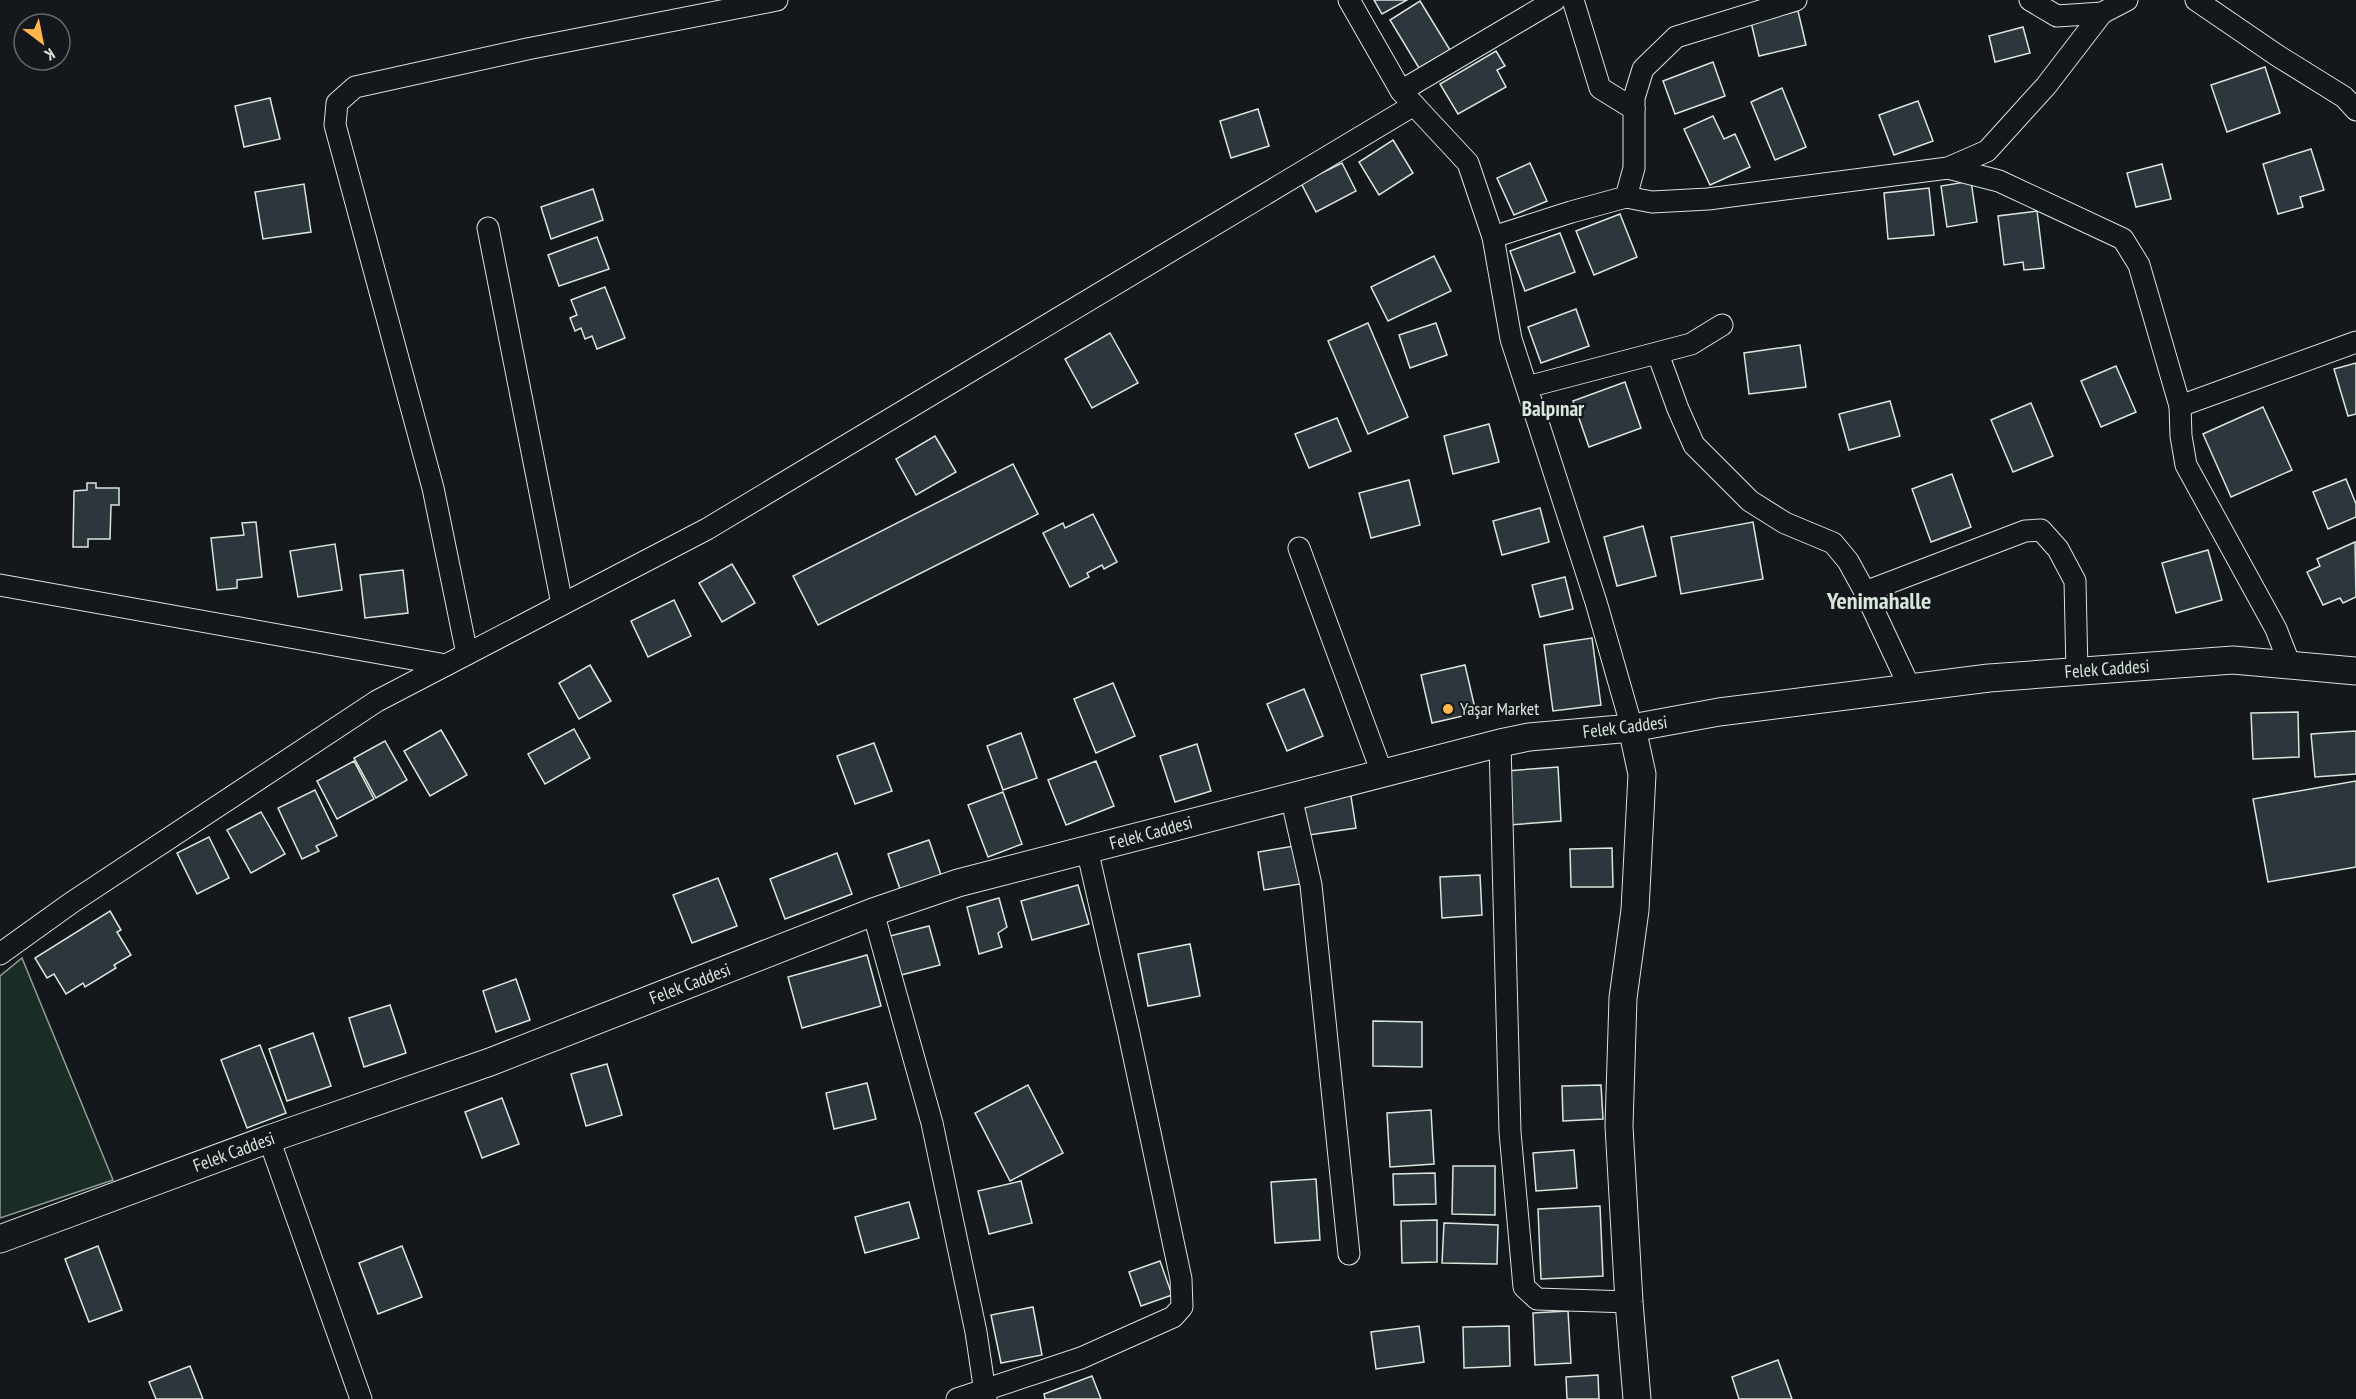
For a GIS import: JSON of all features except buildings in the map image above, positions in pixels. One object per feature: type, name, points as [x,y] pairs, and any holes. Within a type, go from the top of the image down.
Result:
[{"type":"street","points":[[467,654],[433,488],[335,125],[337,104],[354,87],[527,49],[777,0]]},
{"type":"street","points":[[1349,0],[1407,98],[1468,163],[1493,237],[1511,339],[1596,602],[1632,728],[1642,774],[1635,910],[1623,998],[1619,1126],[1637,1399]]},
{"type":"street","points":[[0,954],[71,903],[377,701],[707,529],[1407,98],[1555,0]]},
{"type":"street","points":[[1574,0],[1600,88],[1634,109]]},
{"type":"street","points":[[1626,197],[1634,168],[1634,98],[1642,69],[1676,37],[1796,0]]},
{"type":"street","points":[[2030,0],[2057,16],[2102,13],[2127,0]]},
{"type":"street","points":[[2196,0],[2278,56],[2344,97],[2356,110]]},
{"type":"street","points":[[1493,237],[1626,197],[1653,202],[1708,199],[1948,168],[1987,151],[2046,86],[2102,13]]},
{"type":"street","points":[[1948,168],[1999,181],[2123,239],[2139,265],[2180,406],[2181,436],[2186,465],[2276,629],[2290,665]]},
{"type":"street","points":[[488,228],[562,604]]},
{"type":"street","points":[[1527,387],[1691,344],[1722,325]]},
{"type":"street","points":[[2180,406],[2356,342]]},
{"type":"street","points":[[1658,354],[1678,409],[1695,445],[1750,501],[1785,523],[1833,543],[1848,561],[1910,688]]},
{"type":"street","points":[[1865,592],[2025,531],[2041,530],[2058,549],[2075,581],[2078,672]]},
{"type":"street","points":[[1299,548],[1382,772]]},
{"type":"street","points":[[0,585],[447,664]]},
{"type":"street","name":"Felek Caddesi","points":[[0,1239],[269,1139],[490,1062],[873,912],[958,883],[1500,742],[1529,737],[1632,728],[1719,712],[1989,678],[2233,660],[2356,671]]},
{"type":"street","points":[[1500,742],[1510,1132],[1524,1287],[1537,1299],[1629,1302]]},
{"type":"street","points":[[1291,796],[1311,885],[1349,1254]]},
{"type":"street","points":[[957,1399],[985,1394],[1082,1358],[1173,1317],[1182,1306],[1181,1279],[1087,849]]},
{"type":"street","points":[[873,912],[932,1123],[976,1332],[985,1394]]},
{"type":"street","points":[[269,1139],[361,1399]]},
{"type":"green space","points":[[22,958],[113,1180],[0,1218],[0,976]]},
{"type":"place","name":"Yaşar Market","points":[[1448,709]]},
{"type":"district","name":"Balpınar","points":[[1553,409]]},
{"type":"district","name":"Yenimahalle","points":[[1879,601]]}]
